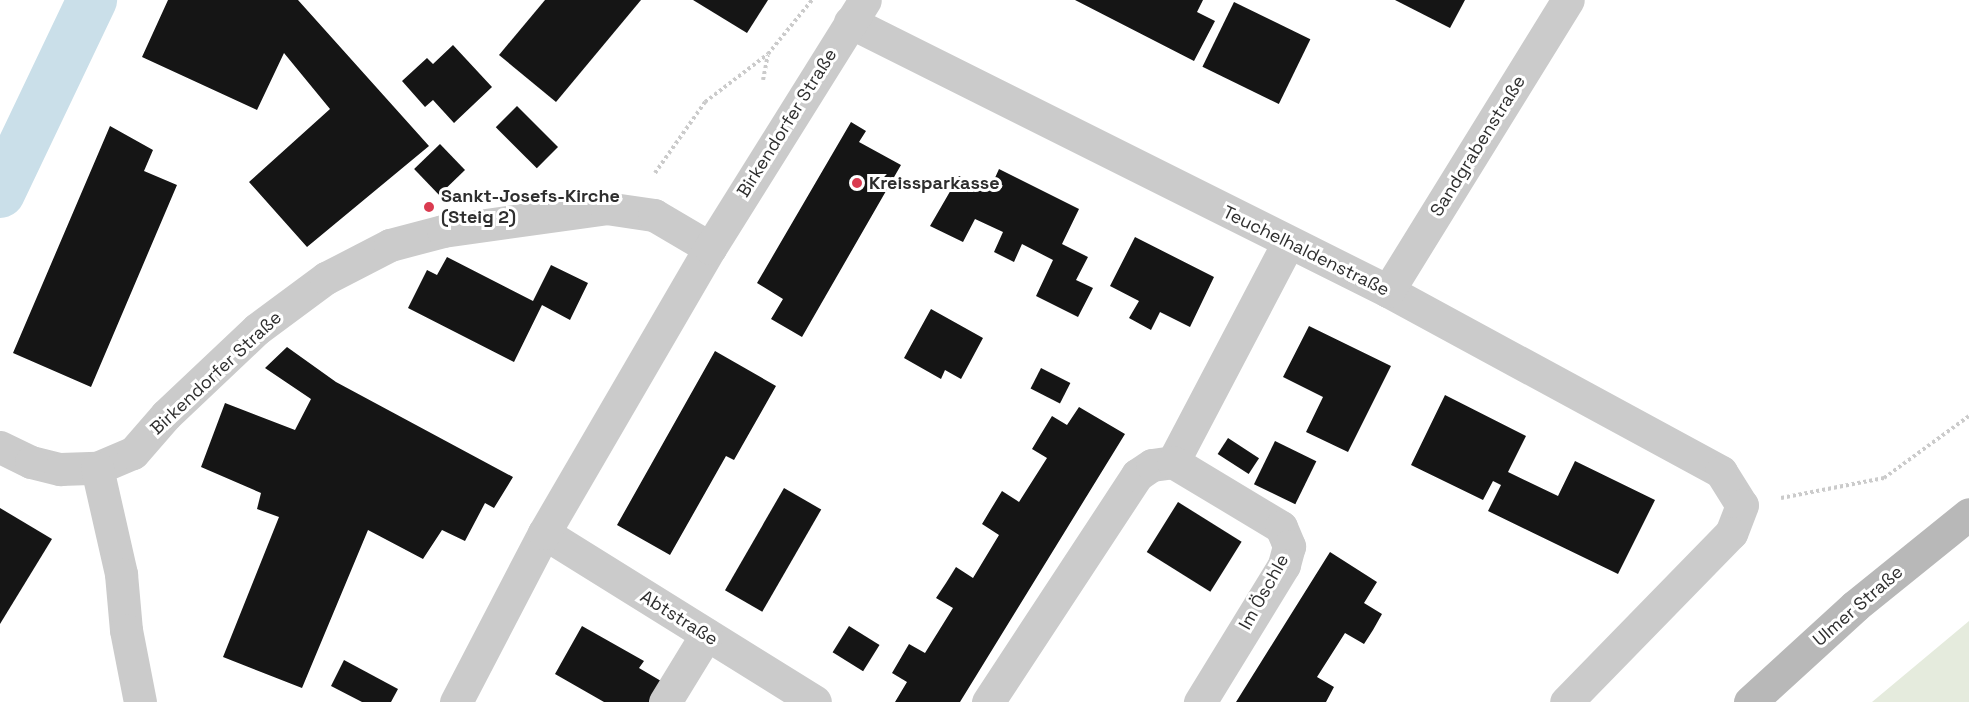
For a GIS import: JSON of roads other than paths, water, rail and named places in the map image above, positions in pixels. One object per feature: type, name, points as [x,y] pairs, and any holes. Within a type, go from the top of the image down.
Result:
[{"type":"main road","name":"Ulmer Straße","points":[[1750,702],[1855,606],[1969,514]]},
{"type":"street","name":"Sandgrabenstraße","points":[[1388,291],[1568,0]]},
{"type":"street","name":"Teuchelhaldenstraße","points":[[858,11],[1288,243],[1388,291],[1720,472],[1742,505],[1731,533],[1566,702]]},
{"type":"street","name":"Birkendorfer Straße","points":[[456,702],[544,533],[710,248],[858,11]]},
{"type":"street","name":"Birkendorfer Straße","points":[[97,468],[133,453],[166,415],[257,329],[326,278],[390,245],[442,231],[606,208],[654,215],[710,248]]},
{"type":"street","points":[[988,702],[1137,475],[1152,465],[1173,462],[1288,243]]},
{"type":"street","points":[[0,447],[40,464],[97,468],[121,574],[128,640],[140,702]]},
{"type":"street","name":"Im Öschle","points":[[1173,462],[1281,527],[1289,546],[1284,565],[1200,702]]},
{"type":"street","name":"Abtstraße","points":[[544,533],[815,702]]},
{"type":"street","points":[[664,702],[706,635]]},
{"type":"waterway","points":[[0,193],[92,0]]},
{"type":"place","name":"Kreissparkasse","points":[[857,183]]},
{"type":"place","name":"Sankt-Josefs-Kirche (Steig 2)","points":[[429,207]]}]
